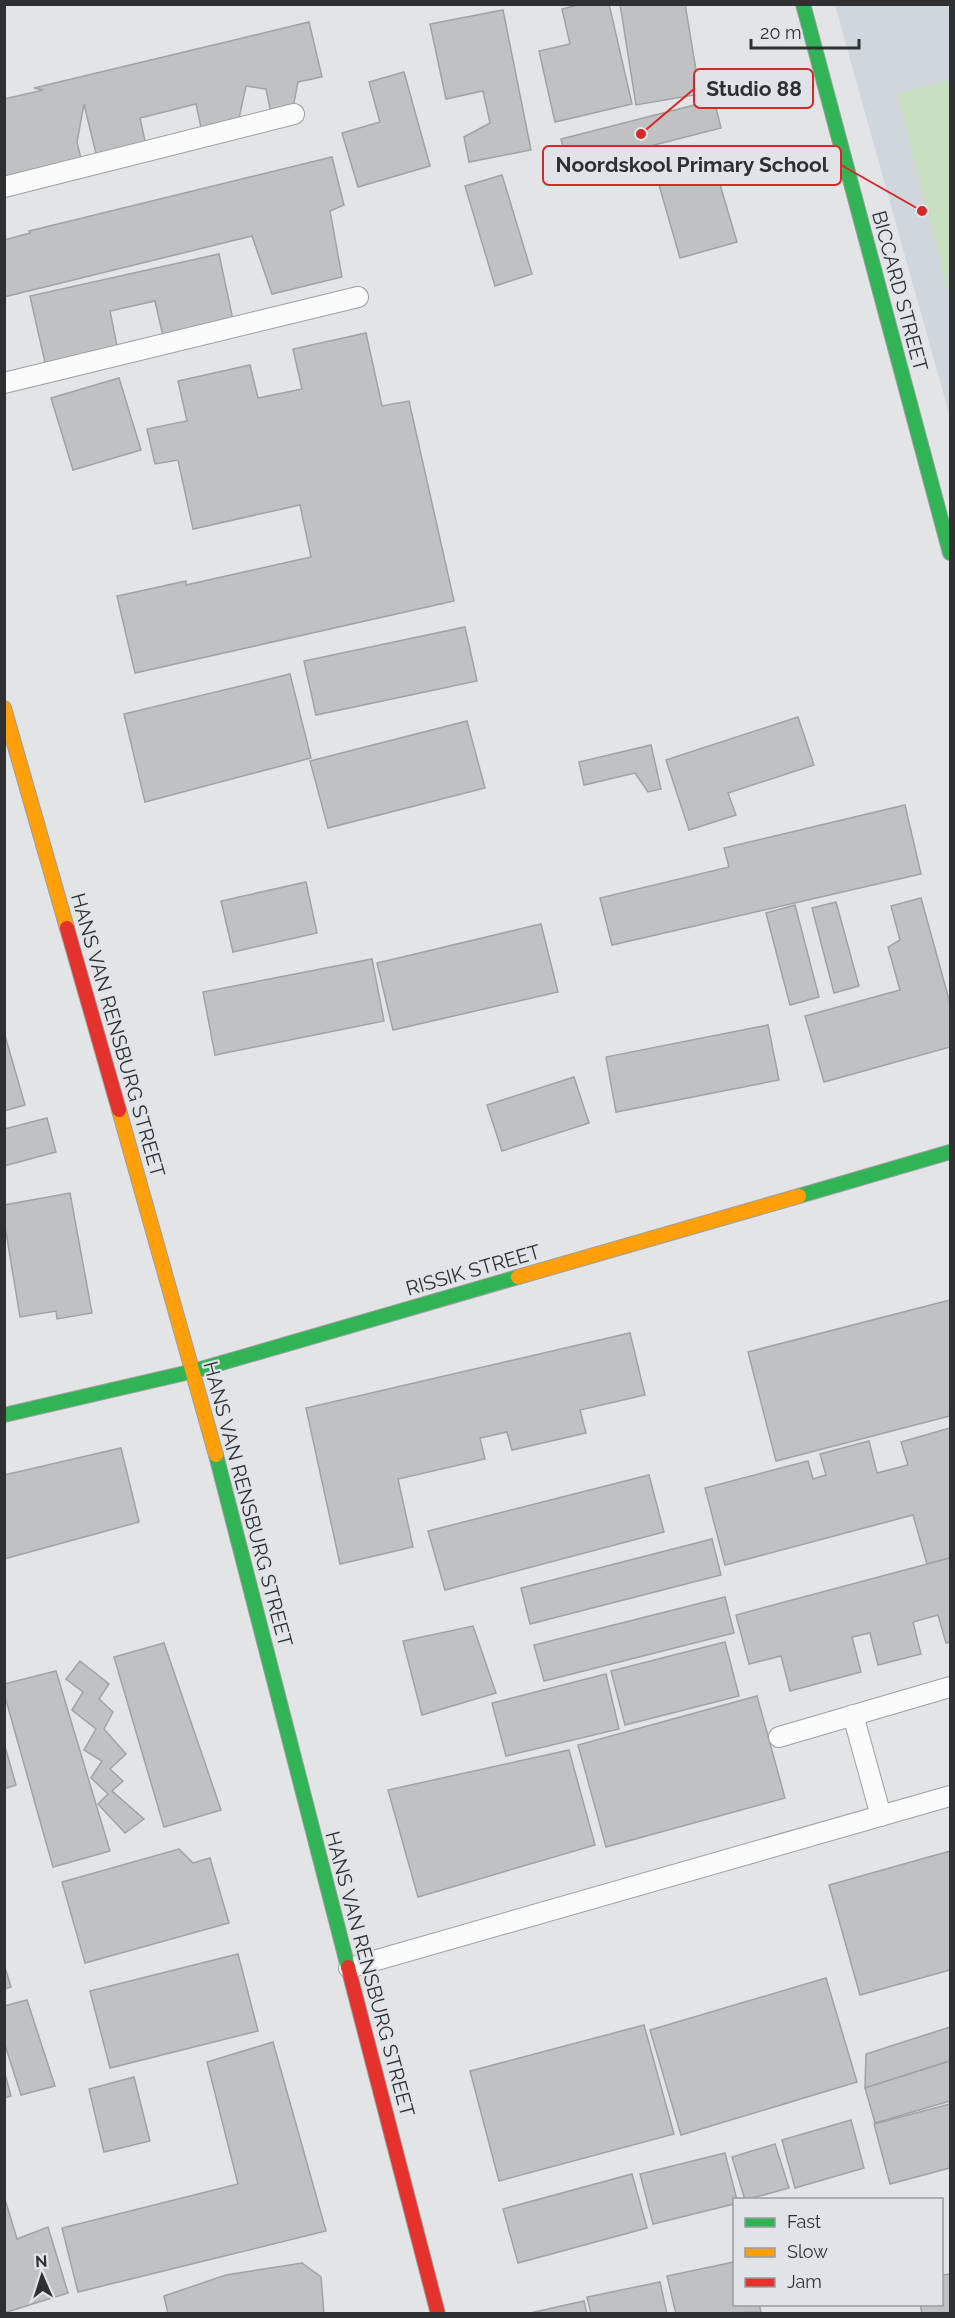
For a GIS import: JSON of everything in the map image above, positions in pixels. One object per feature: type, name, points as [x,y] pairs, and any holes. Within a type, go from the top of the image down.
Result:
[{"type":"street","name":"BICCARD STREET","points":[[803,4],[951,553]]},
{"type":"street","name":"HANS VAN RENSBURG STREET","points":[[4,708],[194,1371],[438,2313]]},
{"type":"street","name":"RISSIK STREET","points":[[4,1415],[194,1371],[951,1152]]},
{"type":"lane","points":[[4,187],[294,114]]},
{"type":"lane","points":[[4,383],[358,297]]},
{"type":"lane","points":[[779,1737],[951,1687]]},
{"type":"lane","points":[[854,1715],[881,1816]]},
{"type":"lane","points":[[349,1968],[951,1796]]},
{"type":"shaded area","points":[[835,5],[950,5],[950,417]]},
{"type":"green space","points":[[950,80],[950,299],[897,94]]},
{"type":"building","points":[[582,4],[609,4],[632,104],[555,122],[539,51],[570,44],[562,9]]},
{"type":"building","points":[[620,4],[685,4],[700,94],[636,105]]},
{"type":"building","points":[[503,10],[531,150],[469,162],[464,137],[490,123],[483,91],[446,99],[430,24]]},
{"type":"building","points":[[309,22],[322,77],[298,82],[293,108],[271,113],[266,89],[246,86],[238,123],[202,132],[196,104],[140,118],[147,150],[98,162],[84,104],[77,142],[82,163],[4,182],[4,99],[43,90],[34,88]]},
{"type":"building","points":[[404,72],[430,166],[358,187],[342,133],[380,122],[369,82]]},
{"type":"building","points":[[714,100],[721,128],[568,167],[561,139]]},
{"type":"building","points":[[332,157],[344,205],[330,211],[342,277],[272,294],[252,236],[4,297],[4,240],[30,233],[29,231]]},
{"type":"building","points":[[713,161],[737,242],[680,258],[657,178]]},
{"type":"building","points":[[502,175],[532,274],[495,286],[465,186]]},
{"type":"building","points":[[219,254],[233,320],[163,336],[155,301],[110,311],[118,351],[46,367],[30,296]]},
{"type":"building","points":[[366,333],[382,406],[409,401],[454,601],[135,673],[117,596],[186,581],[186,585],[311,557],[300,505],[193,529],[178,460],[155,464],[147,429],[187,421],[178,381],[250,365],[258,398],[302,389],[293,349]]},
{"type":"building","points":[[119,378],[141,450],[73,470],[51,398]]},
{"type":"building","points":[[465,627],[477,681],[316,715],[304,661]]},
{"type":"building","points":[[290,674],[311,758],[145,802],[124,714]]},
{"type":"building","points":[[798,717],[814,765],[728,793],[736,815],[689,830],[666,760]]},
{"type":"building","points":[[467,721],[485,788],[328,828],[310,761]]},
{"type":"building","points":[[651,745],[661,789],[648,792],[635,773],[584,785],[579,762]]},
{"type":"building","points":[[905,805],[921,874],[612,945],[600,898],[729,867],[724,848]]},
{"type":"building","points":[[306,882],[317,933],[233,952],[221,901]]},
{"type":"building","points":[[921,898],[950,1003],[950,1047],[824,1082],[805,1016],[900,990],[888,947],[900,940],[891,906]]},
{"type":"building","points":[[836,902],[859,986],[834,993],[812,908]]},
{"type":"building","points":[[795,905],[819,997],[790,1005],[766,913]]},
{"type":"building","points":[[541,924],[558,992],[393,1030],[377,963]]},
{"type":"building","points":[[372,959],[384,1021],[215,1055],[203,992]]},
{"type":"building","points":[[768,1025],[779,1080],[616,1112],[606,1057]]},
{"type":"building","points":[[4,1032],[25,1105],[4,1111]]},
{"type":"building","points":[[574,1077],[589,1123],[502,1151],[487,1105]]},
{"type":"building","points":[[47,1118],[56,1152],[4,1166],[4,1129]]},
{"type":"building","points":[[70,1193],[92,1313],[57,1319],[56,1311],[20,1317],[4,1220],[4,1205]]},
{"type":"building","points":[[950,1300],[950,1416],[776,1461],[748,1352]]},
{"type":"building","points":[[630,1333],[645,1395],[580,1410],[586,1433],[512,1450],[507,1432],[480,1438],[485,1459],[398,1479],[413,1547],[340,1564],[306,1408]]},
{"type":"building","points":[[950,1428],[950,1558],[927,1564],[913,1515],[725,1565],[705,1488],[808,1461],[813,1479],[826,1475],[820,1454],[869,1441],[877,1473],[908,1465],[901,1442]]},
{"type":"building","points":[[121,1448],[139,1522],[4,1559],[4,1475]]},
{"type":"building","points":[[649,1475],[664,1532],[445,1590],[428,1531]]},
{"type":"building","points":[[712,1539],[721,1575],[530,1624],[521,1588]]},
{"type":"building","points":[[950,1558],[950,1642],[946,1643],[938,1615],[913,1622],[921,1654],[878,1665],[870,1633],[852,1637],[861,1672],[790,1691],[781,1656],[749,1664],[736,1615]]},
{"type":"building","points":[[725,1597],[734,1633],[544,1681],[534,1645]]},
{"type":"building","points":[[473,1626],[496,1693],[422,1715],[403,1641]]},
{"type":"building","points":[[725,1642],[739,1696],[625,1725],[611,1671]]},
{"type":"building","points":[[164,1643],[221,1810],[164,1827],[114,1657]]},
{"type":"building","points":[[80,1661],[109,1684],[99,1699],[113,1712],[104,1729],[126,1754],[110,1769],[123,1781],[112,1791],[144,1819],[125,1833],[98,1804],[108,1794],[91,1778],[102,1761],[84,1750],[96,1729],[72,1710],[83,1692],[66,1679]]},
{"type":"building","points":[[56,1671],[110,1851],[53,1867],[4,1693],[4,1684]]},
{"type":"building","points":[[606,1674],[619,1729],[506,1756],[492,1703]]},
{"type":"building","points":[[757,1696],[785,1798],[606,1847],[578,1745]]},
{"type":"building","points":[[4,1743],[16,1785],[4,1789]]},
{"type":"building","points":[[569,1750],[595,1845],[418,1897],[388,1790]]},
{"type":"building","points":[[179,1849],[193,1863],[210,1858],[229,1923],[85,1963],[62,1882]]},
{"type":"building","points":[[950,1851],[950,1970],[860,1995],[829,1885]]},
{"type":"building","points":[[238,1954],[258,2031],[110,2068],[90,1991]]},
{"type":"building","points":[[4,1964],[11,1987],[4,1989]]},
{"type":"building","points":[[826,1978],[857,2082],[681,2135],[650,2030]]},
{"type":"building","points":[[27,2000],[55,2086],[21,2095],[4,2042],[4,2006]]},
{"type":"building","points":[[644,2025],[674,2134],[499,2181],[470,2071]]},
{"type":"building","points":[[950,2027],[950,2061],[865,2088],[866,2054]]},
{"type":"building","points":[[273,2042],[326,2231],[78,2292],[62,2228],[238,2184],[207,2062]]},
{"type":"building","points":[[950,2061],[950,2101],[875,2123],[865,2088]]},
{"type":"building","points":[[4,2070],[11,2096],[4,2098]]},
{"type":"building","points":[[134,2077],[150,2141],[104,2152],[89,2089]]},
{"type":"building","points":[[950,2104],[950,2168],[890,2184],[874,2124]]},
{"type":"building","points":[[851,2120],[864,2168],[795,2188],[782,2140]]},
{"type":"building","points":[[775,2144],[789,2188],[744,2198],[732,2157]]},
{"type":"building","points":[[725,2153],[736,2198],[733,2198],[733,2204],[653,2224],[640,2174]]},
{"type":"building","points":[[632,2174],[647,2228],[518,2263],[503,2209]]},
{"type":"building","points":[[4,2196],[17,2239],[48,2227],[68,2293],[4,2313]]},
{"type":"building","points":[[733,2262],[733,2306],[760,2306],[761,2312],[676,2314],[667,2276]]},
{"type":"building","points":[[302,2263],[321,2277],[324,2314],[168,2314],[164,2296],[226,2275]]},
{"type":"building","points":[[950,2274],[950,2314],[922,2314],[920,2306],[943,2306],[943,2275]]},
{"type":"building","points":[[660,2282],[667,2314],[591,2314],[587,2297]]},
{"type":"building","points":[[584,2301],[587,2314],[530,2313]]},
{"type":"traffic: fast","points":[[803,4],[950,553]]},
{"type":"traffic: fast","points":[[799,1196],[950,1152]]},
{"type":"traffic: fast","points":[[4,1415],[194,1371],[518,1277]]},
{"type":"traffic: fast","points":[[216,1455],[348,1967]]},
{"type":"traffic: slow","points":[[4,708],[67,928]]},
{"type":"traffic: slow","points":[[119,1110],[216,1455]]},
{"type":"traffic: slow","points":[[518,1277],[799,1196]]},
{"type":"traffic: jam","points":[[67,928],[119,1110]]},
{"type":"traffic: jam","points":[[348,1967],[438,2314]]},
{"type":"place","name":"Studio 88","points":[[641,134]]},
{"type":"place","name":"Noordskool Primary School","points":[[922,211]]}]
